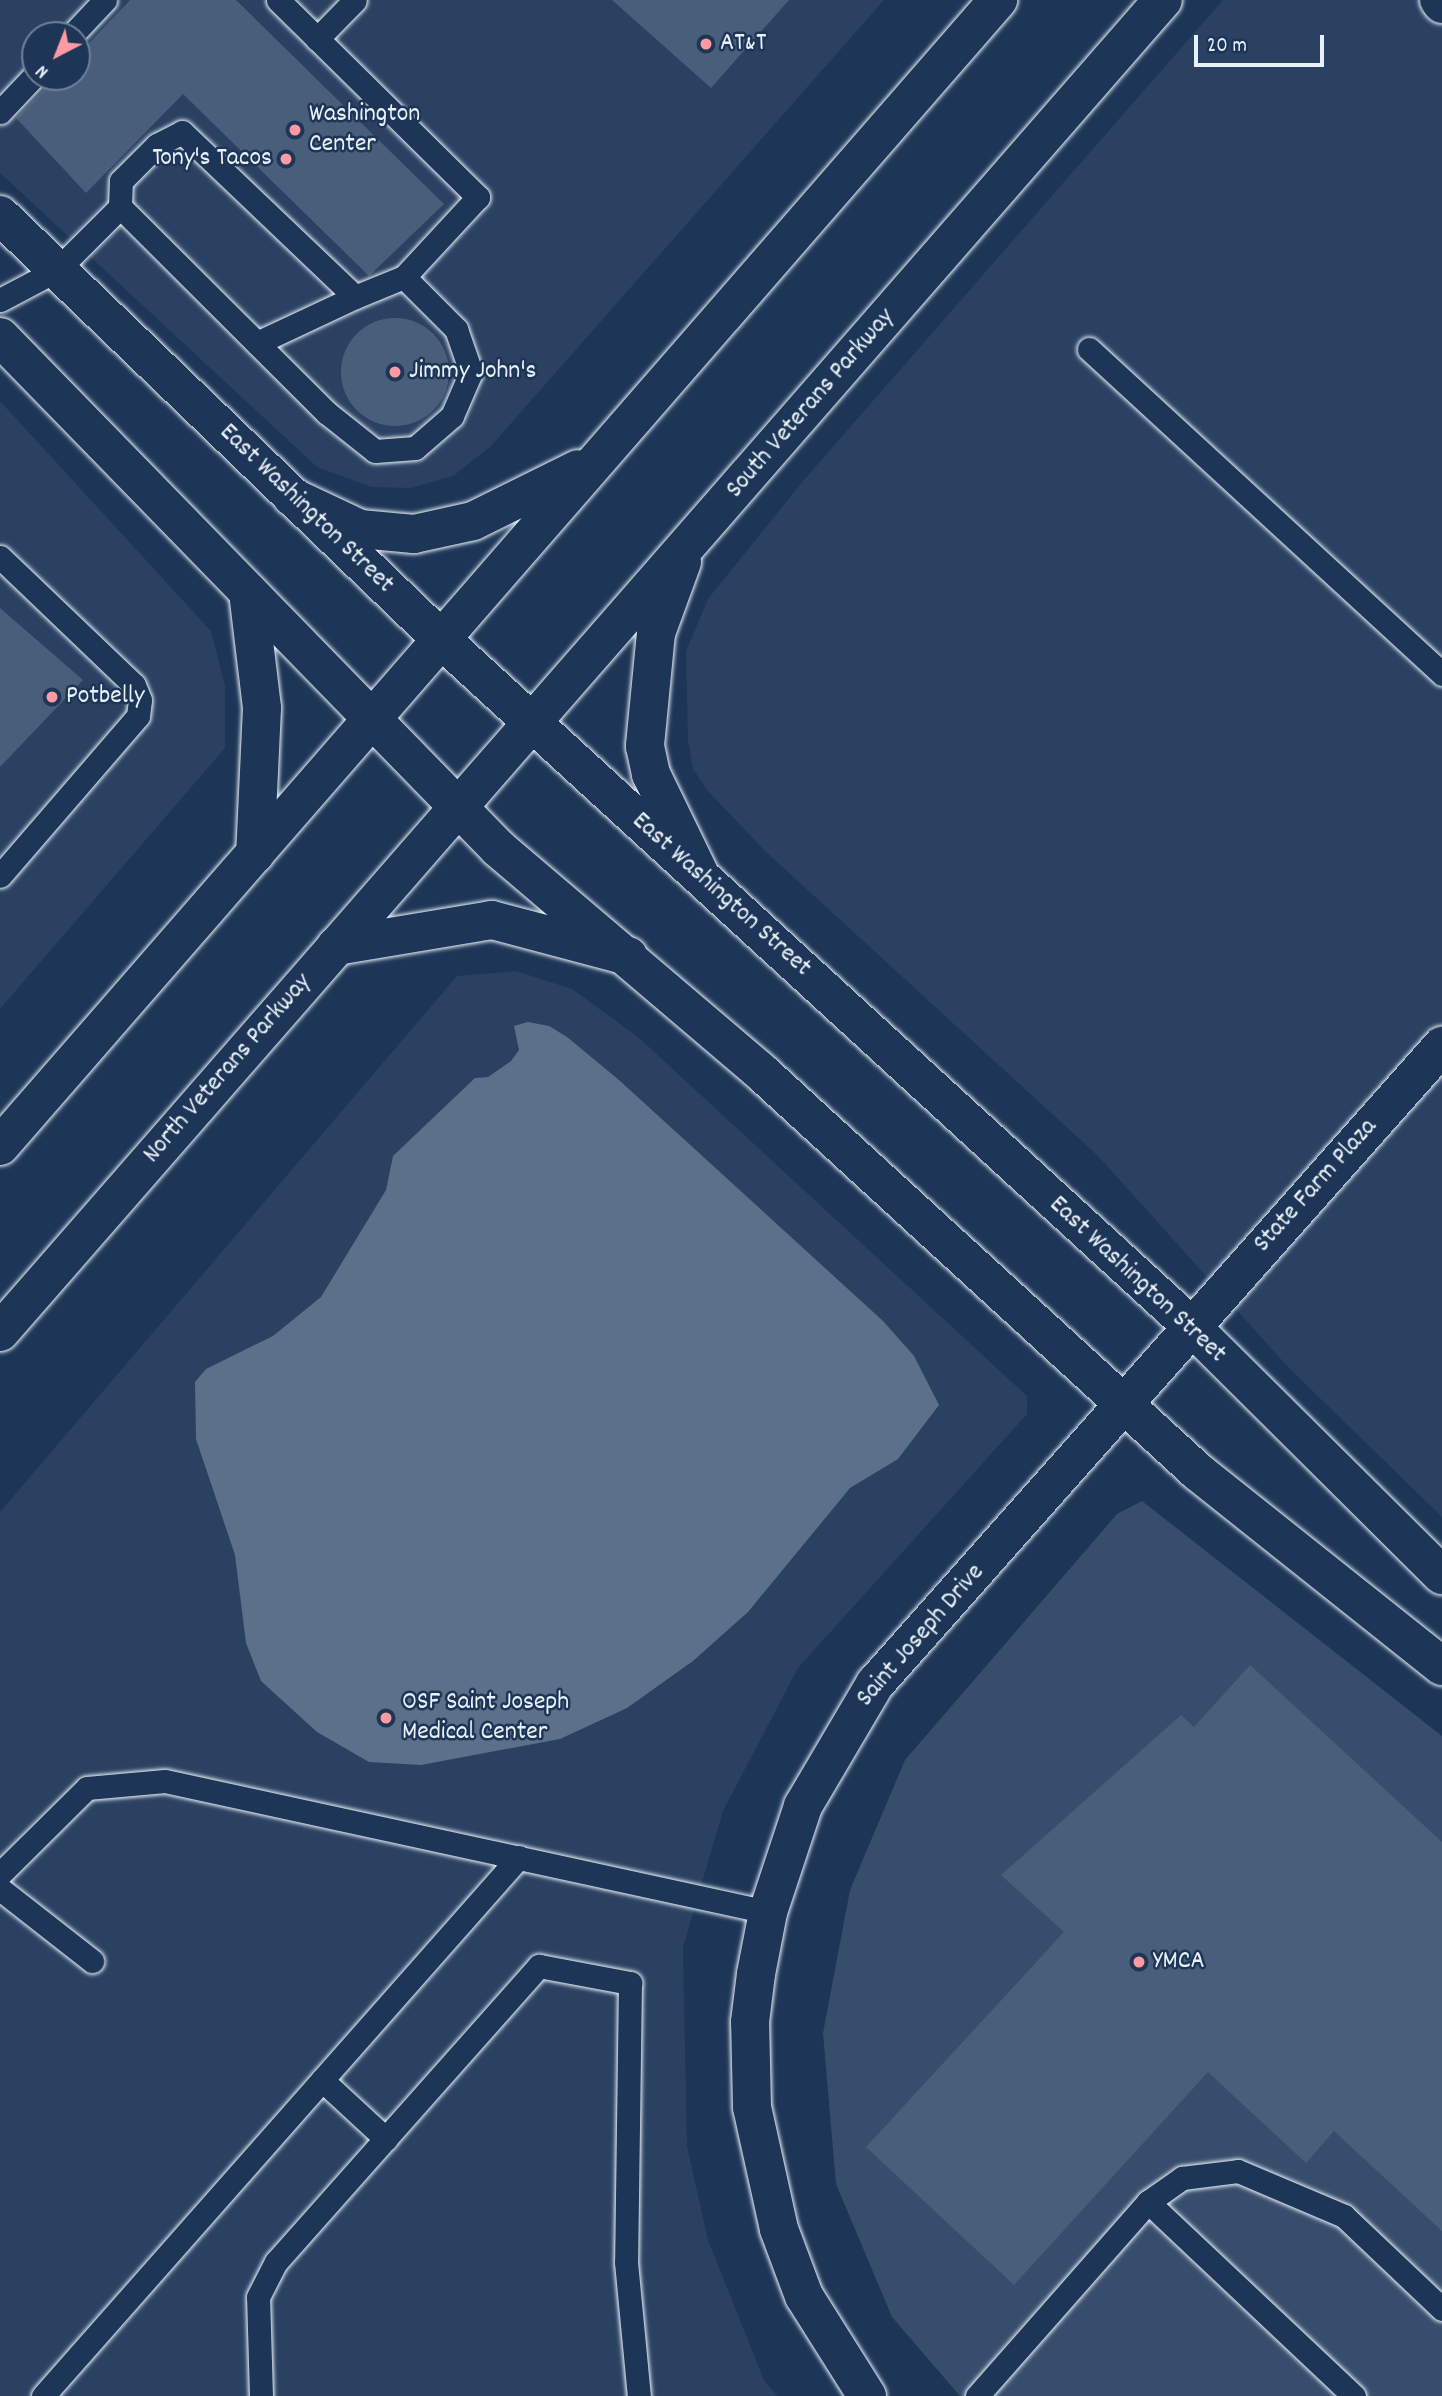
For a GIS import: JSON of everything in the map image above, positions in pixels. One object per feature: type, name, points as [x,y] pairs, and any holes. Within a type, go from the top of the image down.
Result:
[{"type":"main road","points":[[0,1146],[374,720],[595,460],[998,0]]},
{"type":"main road","name":"South Veterans Parkway","points":[[457,807],[1163,0]]},
{"type":"main road","name":"East Washington Street","points":[[0,215],[442,640],[1190,1325],[1442,1575]]},
{"type":"main road","points":[[0,337],[457,807],[628,956],[1198,1472],[1442,1666]]},
{"type":"main road","points":[[292,497],[360,529],[414,534],[473,521],[595,460]]},
{"type":"main road","points":[[689,544],[656,633],[645,698],[645,746],[651,774],[700,875]]},
{"type":"main road","points":[[248,592],[262,708],[255,855]]},
{"type":"main road","name":"North Veterans Parkway","points":[[0,1332],[457,807]]},
{"type":"main road","points":[[335,946],[492,920],[628,956]]},
{"type":"main road","name":"State Farm Plaza","points":[[1190,1325],[1442,1046]]},
{"type":"main road","name":"Saint Joseph Drive","points":[[867,2396],[804,2296],[758,2148],[750,2022],[768,1912],[803,1806],[875,1684],[1126,1406],[1190,1325]]},
{"type":"lane","points":[[85,21],[105,0]]},
{"type":"lane","points":[[257,344],[404,276],[478,197],[278,0]]},
{"type":"lane","points":[[317,39],[355,0]]},
{"type":"lane","points":[[0,112],[21,90]]},
{"type":"lane","points":[[0,300],[57,270],[120,206],[121,181],[157,145],[182,132],[355,297]]},
{"type":"lane","points":[[120,206],[327,413],[375,451],[415,448],[453,416],[471,372],[456,329],[404,276]]},
{"type":"lane","points":[[1090,349],[1442,674]]},
{"type":"lane","points":[[0,557],[134,685],[140,701],[138,716],[0,876]]},
{"type":"lane","points":[[0,1874],[87,1788],[165,1781],[768,1912]]},
{"type":"lane","points":[[43,2396],[519,1857]]},
{"type":"lane","points":[[0,1889],[92,1961]]},
{"type":"lane","points":[[261,2396],[258,2297],[276,2262],[539,1966],[630,1983],[626,2262],[639,2396]]},
{"type":"lane","points":[[322,2080],[386,2139]]},
{"type":"lane","points":[[993,2391],[1148,2202],[1182,2178],[1238,2171],[1344,2216],[1442,2309]]},
{"type":"lane","points":[[1148,2202],[1354,2396]]},
{"type":"shaded area","points":[[0,0],[884,0],[491,446],[453,476],[411,488],[371,487],[317,467],[0,173]]},
{"type":"shaded area","points":[[1223,0],[1442,0],[1442,1517],[1288,1367],[1098,1156],[764,850],[707,790],[693,769],[688,740],[686,651],[708,599],[803,481]]},
{"type":"shaded area","points":[[0,401],[211,631],[225,685],[225,748],[0,1009]]},
{"type":"shaded area","name":"OSF Saint Joseph Medical Center","points":[[516,971],[572,989],[638,1037],[1027,1396],[1027,1414],[798,1668],[723,1811],[683,1947],[687,2146],[708,2240],[764,2380],[777,2396],[0,2396],[0,1512],[457,976]]},
{"type":"shaded area","points":[[528,1022],[549,1026],[567,1037],[619,1080],[883,1321],[914,1356],[939,1405],[898,1459],[850,1488],[748,1612],[693,1661],[627,1708],[560,1739],[421,1765],[369,1762],[317,1732],[261,1681],[246,1643],[235,1555],[196,1439],[195,1382],[206,1369],[273,1336],[321,1297],[386,1190],[393,1156],[475,1078],[488,1077],[511,1061],[519,1050],[514,1026]]},
{"type":"shaded area","name":"YMCA","points":[[1142,1501],[1442,1736],[1442,2396],[960,2396],[892,2317],[836,2184],[823,2033],[850,1890],[905,1760],[1117,1514]]},
{"type":"building","name":"Washington Center","points":[[130,0],[236,0],[444,204],[369,276],[183,94],[86,193],[16,118],[42,91],[91,91],[91,41]]},
{"type":"building","name":"AT&T","points":[[612,0],[789,0],[711,88]]},
{"type":"building","name":"Jimmy John's","points":[[395,318],[416,322],[433,334],[445,351],[449,372],[445,393],[433,410],[416,422],[395,426],[374,422],[357,410],[345,393],[341,372],[345,351],[357,334],[374,322]]},
{"type":"building","points":[[0,608],[83,680],[0,767]]},
{"type":"building","points":[[1250,1665],[1442,1842],[1442,2231],[1334,2131],[1306,2163],[1208,2072],[1014,2285],[866,2147],[1064,1932],[1001,1875],[1181,1715],[1194,1727]]},
{"type":"place","name":"AT&T","points":[[706,44]]},
{"type":"place","name":"Washington Center","points":[[295,130]]},
{"type":"place","name":"Tony's Tacos","points":[[286,159]]},
{"type":"place","name":"Jimmy John's","points":[[395,372]]},
{"type":"place","name":"Potbelly","points":[[52,697]]},
{"type":"place","name":"OSF Saint Joseph Medical Center","points":[[386,1718]]},
{"type":"place","name":"YMCA","points":[[1139,1962]]}]
